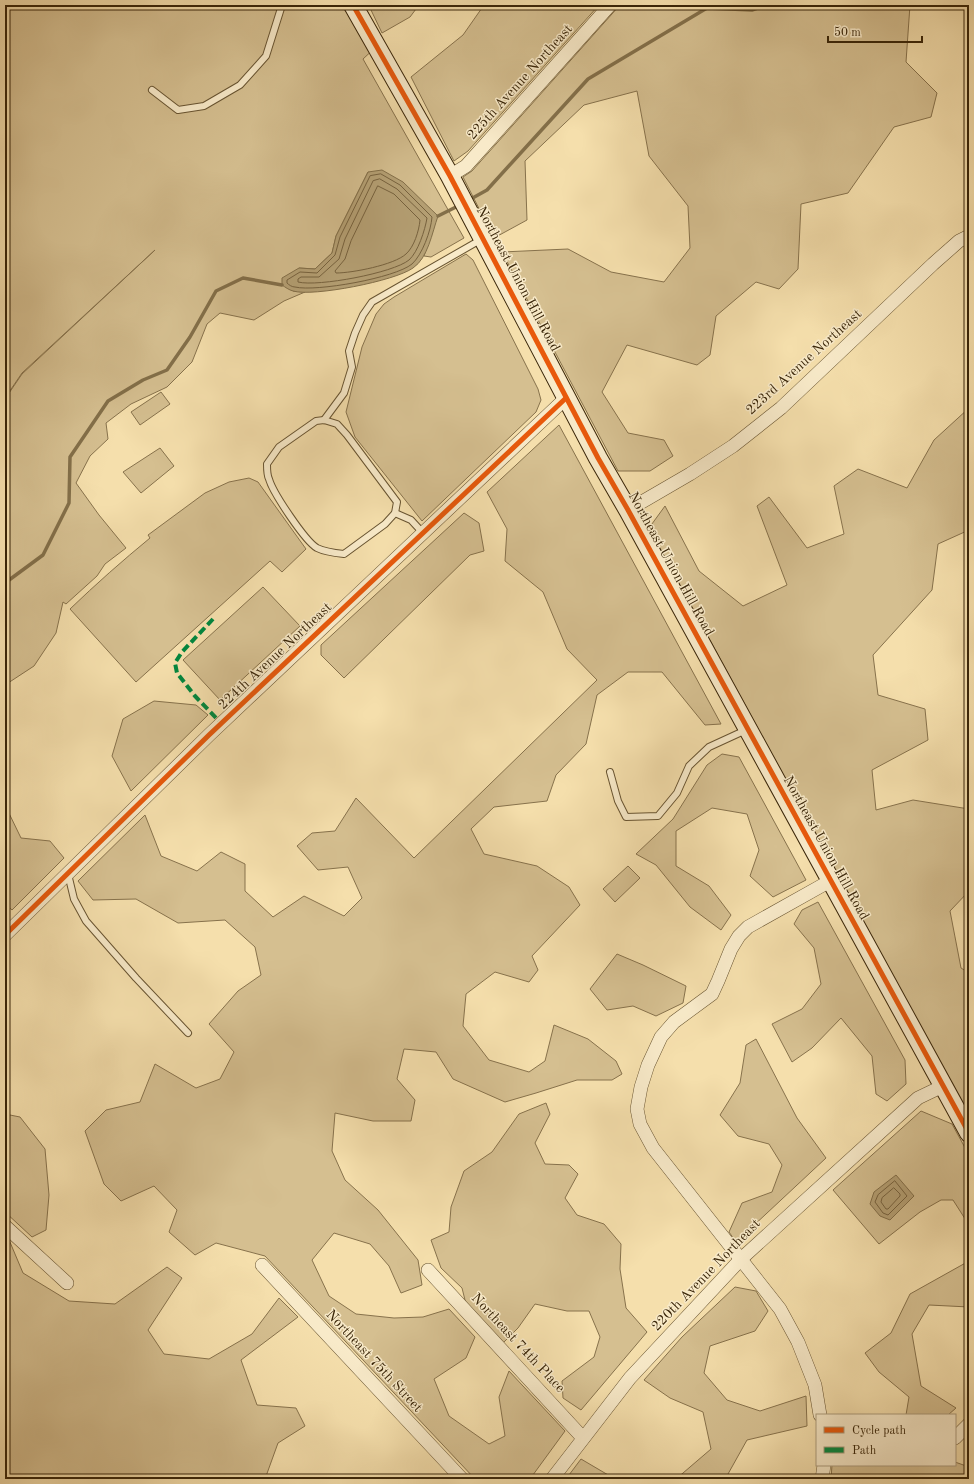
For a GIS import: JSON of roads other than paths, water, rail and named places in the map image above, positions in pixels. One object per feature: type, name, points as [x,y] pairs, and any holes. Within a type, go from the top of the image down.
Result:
[{"type":"street","name":"225th Avenue Northeast","points":[[450,176],[466,166],[610,5]]},
{"type":"street","name":"Northeast Union Hill Road","points":[[356,6],[450,176],[598,458],[628,510],[969,1133]]},
{"type":"street","name":"223rd Avenue Northeast","points":[[628,510],[690,474],[733,446],[781,408],[933,264],[959,241],[969,236]]},
{"type":"street","name":"224th Avenue Northeast","points":[[5,935],[213,731],[566,398]]},
{"type":"street","points":[[820,1414],[815,1385],[798,1342],[780,1309],[653,1148],[640,1124],[637,1109],[641,1087],[648,1065],[662,1037],[674,1022],[712,994],[731,950],[739,936],[748,927],[830,881]]},
{"type":"street","name":"220th Avenue Northeast","points":[[552,1479],[630,1378],[740,1259],[918,1098],[943,1086]]},
{"type":"street","points":[[5,1226],[68,1283]]},
{"type":"street","name":"Northeast 75th Street","points":[[262,1265],[462,1479]]},
{"type":"street","name":"Northeast 74th Place","points":[[428,1270],[583,1438]]},
{"type":"street","points":[[956,1437],[969,1424]]},
{"type":"street","points":[[822,1479],[824,1466]]},
{"type":"lane","points":[[152,90],[178,110],[204,106],[240,86],[266,56],[282,5]]},
{"type":"lane","points":[[324,420],[344,393],[352,367],[349,351],[363,315],[372,302],[483,238]]},
{"type":"lane","points":[[324,420],[337,424],[347,435],[397,502],[395,513],[385,524],[344,554],[329,553],[315,547],[304,535],[277,498],[268,478],[267,464],[279,447],[316,421],[324,420]]},
{"type":"lane","points":[[395,513],[411,520],[423,533]]},
{"type":"lane","points":[[610,772],[618,801],[626,817],[658,816],[677,793],[689,766],[709,747],[748,729]]},
{"type":"lane","points":[[68,874],[74,899],[86,921],[136,978],[188,1033]]},
{"type":"water","points":[[382,170],[403,182],[438,216],[429,245],[418,264],[403,273],[389,278],[335,290],[318,292],[292,291],[282,285],[282,278],[299,268],[315,269],[332,253],[336,236],[368,172]]},
{"type":"water","points":[[896,1175],[914,1196],[890,1220],[880,1216],[870,1204],[874,1192]]},
{"type":"waterway","points":[[469,200],[487,190],[588,79],[707,8],[752,10],[767,5]]},
{"type":"waterway","points":[[438,216],[460,205]]},
{"type":"waterway","points":[[5,583],[43,555],[69,503],[70,457],[108,401],[143,380],[167,370],[190,337],[216,291],[243,278],[282,285]]}]
